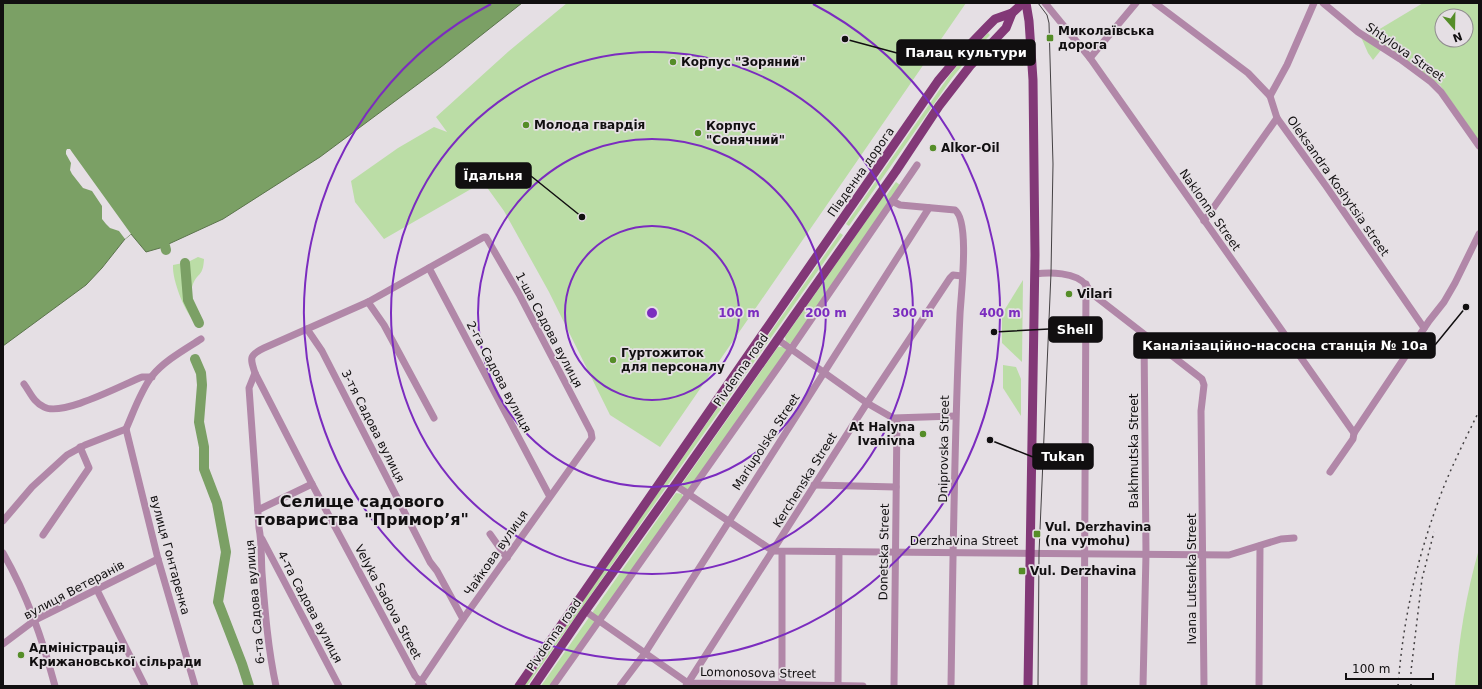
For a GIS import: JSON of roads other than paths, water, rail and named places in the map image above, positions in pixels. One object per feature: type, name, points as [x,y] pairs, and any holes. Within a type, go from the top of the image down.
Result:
[{"type":"main road","points":[[1012,13],[1023,3]]},
{"type":"main road","points":[[1026,3],[1029,21],[1033,80],[1035,274],[1028,686]]},
{"type":"main road","name":"Південна дорога","points":[[519,686],[938,81],[960,55],[995,19],[1012,13]]},
{"type":"main road","name":"Pivdenna road","points":[[534,686],[852,233],[939,106],[970,66],[1006,28],[1012,13]]},
{"type":"main road","points":[[840,223],[852,233]]},
{"type":"street","name":"Naklonna Street","points":[[1045,3],[1090,58],[1354,433]]},
{"type":"street","points":[[1090,58],[1136,3]]},
{"type":"street","name":"Oleksandra Koshytsia street","points":[[1154,3],[1248,72],[1270,96],[1277,118],[1424,328]]},
{"type":"street","points":[[1270,96],[1287,66],[1314,3]]},
{"type":"street","name":"Shtylova Street","points":[[1323,3],[1358,32],[1400,59],[1431,82],[1441,92],[1479,146]]},
{"type":"street","points":[[1204,222],[1277,118]]},
{"type":"street","points":[[553,686],[791,349],[917,165]]},
{"type":"street","points":[[892,201],[900,205],[929,208]]},
{"type":"street","name":"Dniprovska Street","points":[[929,208],[952,209],[959,214],[964,247],[955,416],[951,686]]},
{"type":"street","name":"Mariupolska Street","points":[[620,686],[644,653],[929,208]]},
{"type":"street","points":[[1330,472],[1353,439],[1354,433],[1424,328],[1444,302],[1479,234]]},
{"type":"street","name":"1-ша Садова вулиця","points":[[429,268],[486,237],[519,294],[592,434]]},
{"type":"street","points":[[307,328],[368,302],[429,268]]},
{"type":"street","name":"2-га Садова вулиця","points":[[429,268],[549,495]]},
{"type":"street","points":[[1035,274],[1065,274],[1086,284],[1091,293],[1144,336]]},
{"type":"street","name":"Kerchenska Street","points":[[687,684],[867,403],[950,278],[955,275],[962,276]]},
{"type":"street","points":[[1084,686],[1086,284]]},
{"type":"street","points":[[368,302],[384,325],[434,418]]},
{"type":"street","name":"Velyka Sadova Street","points":[[307,328],[254,352],[252,362],[255,373],[312,484],[421,685]]},
{"type":"street","name":"3-тя Садова вулиця","points":[[307,328],[322,351],[430,562],[437,571],[463,619]]},
{"type":"street","name":"Ivana Lutsenka Street","points":[[1144,336],[1195,373],[1203,382],[1204,389],[1201,411],[1204,686]]},
{"type":"street","name":"Bakhmutska Street","points":[[1143,686],[1146,554],[1144,336]]},
{"type":"street","points":[[3,521],[32,487],[67,455],[80,447],[126,429],[139,398],[152,377],[158,370],[201,339]]},
{"type":"street","points":[[777,339],[867,403],[894,418],[955,416]]},
{"type":"street","name":"6-та Садова вулиця","points":[[255,373],[249,388],[261,538],[265,611],[272,671],[276,686]]},
{"type":"street","points":[[24,384],[38,404],[43,407],[56,409],[83,402],[142,377],[152,377]]},
{"type":"street","name":"Donetska Street","points":[[894,686],[897,418]]},
{"type":"street","name":"вулиця Гонтаренка","points":[[126,429],[158,559],[195,686]]},
{"type":"street","name":"Чайкова вулиця","points":[[421,685],[463,619],[507,558],[549,495],[592,438],[592,434]]},
{"type":"street","points":[[43,535],[89,468],[80,447]]},
{"type":"street","points":[[258,510],[312,484]]},
{"type":"street","name":"Derzhavina Street","points":[[675,485],[773,551],[782,552],[1030,552],[1229,555],[1281,539],[1294,538]]},
{"type":"street","points":[[814,485],[896,487]]},
{"type":"street","points":[[490,534],[507,558]]},
{"type":"street","name":"4-та Садова вулиця","points":[[261,538],[339,686]]},
{"type":"street","points":[[1259,686],[1260,546]]},
{"type":"street","points":[[782,552],[782,686]]},
{"type":"street","points":[[838,686],[840,552]]},
{"type":"street","points":[[3,553],[19,581],[35,620],[55,686]]},
{"type":"street","name":"вулиця Ветеранів","points":[[3,644],[35,620],[158,559]]},
{"type":"street","points":[[97,590],[144,686]]},
{"type":"street","name":"Lomonosova Street","points":[[585,612],[687,684],[863,686]]},
{"type":"waterway","points":[[165,246],[166,250]]},
{"type":"waterway","points":[[185,263],[188,300],[199,323]]},
{"type":"waterway","points":[[195,359],[201,373],[202,385],[199,422],[204,447],[204,469],[217,503],[226,552],[218,602],[249,686]]},
{"type":"tram line","points":[[1038,3],[1047,15],[1049,23],[1053,164],[1051,273],[1039,553],[1038,686]]},
{"type":"railway","points":[[1398,686],[1403,639],[1411,594],[1422,550],[1446,481],[1479,411]]},
{"type":"railway","points":[[1411,686],[1411,671],[1422,579],[1434,532]]},
{"type":"place","name":"Миколаївська дорога","points":[[1050,38]]},
{"type":"place","name":"Палац культури","points":[[845,39]]},
{"type":"place","name":"Корпус \"Зоряний\"","points":[[673,62]]},
{"type":"place","name":"Молода гвардія","points":[[526,125]]},
{"type":"place","name":"Корпус \"Сонячний\"","points":[[698,133]]},
{"type":"place","name":"Alkor-Oil","points":[[933,148]]},
{"type":"place","name":"Їдальня","points":[[582,217]]},
{"type":"place","name":"Vilari","points":[[1069,294]]},
{"type":"place","name":"Каналізаційно-насосна станція № 10а","points":[[1466,307]]},
{"type":"place","name":"Shell","points":[[994,332]]},
{"type":"place","name":"Гуртожиток для персоналу","points":[[613,360]]},
{"type":"place","name":"At Halyna Ivanivna","points":[[923,434]]},
{"type":"place","name":"Tukan","points":[[990,440]]},
{"type":"place","name":"Vul. Derzhavina (na vymohu)","points":[[1037,534]]},
{"type":"place","name":"Vul. Derzhavina","points":[[1022,571]]},
{"type":"place","name":"Адміністрація Крижановської сільради","points":[[21,655]]},
{"type":"district","name":"Селище садового товариства \"Примор’я\"","points":[[362,510]]}]
